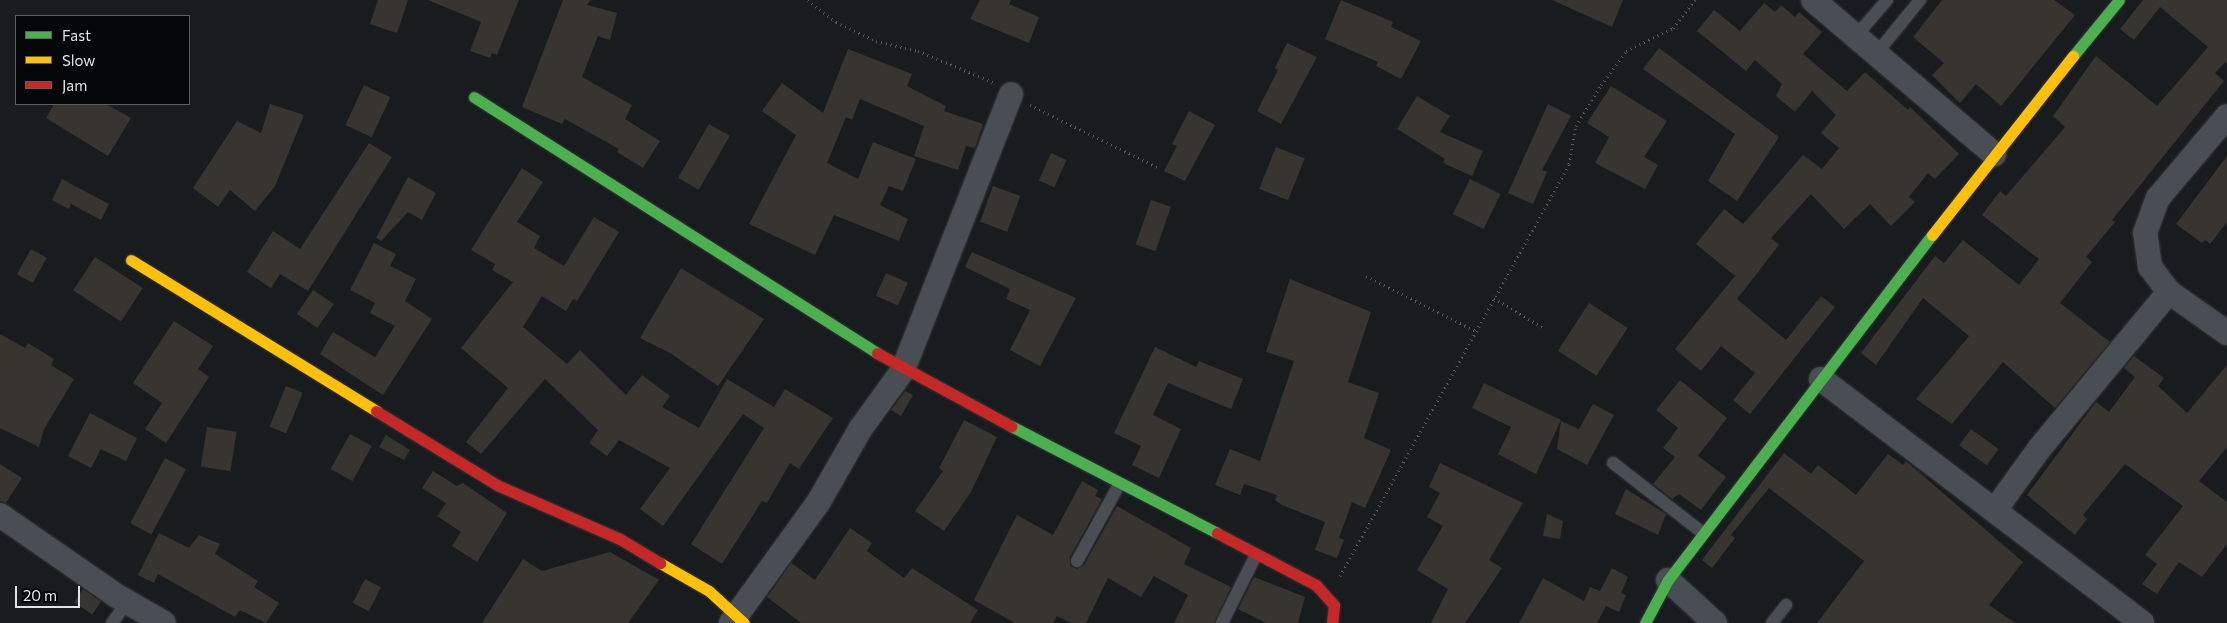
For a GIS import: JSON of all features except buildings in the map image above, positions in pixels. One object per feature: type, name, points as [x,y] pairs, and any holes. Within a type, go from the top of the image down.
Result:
[{"type":"street","points":[[1813,0],[1994,154]]},
{"type":"street","points":[[1645,623],[1668,580],[1703,533],[1994,154],[2118,0]]},
{"type":"street","points":[[131,260],[497,485],[620,539],[709,591],[737,621],[818,503],[861,428],[903,370],[1011,94]]},
{"type":"street","points":[[474,97],[903,370],[1119,485],[1316,585],[1334,605],[1332,623]]},
{"type":"street","points":[[2227,116],[2158,198],[2145,233],[2150,267],[2169,292],[2227,333]]},
{"type":"street","points":[[1995,510],[2039,449],[2169,292]]},
{"type":"street","points":[[1821,379],[2142,623]]},
{"type":"street","points":[[0,515],[127,602],[164,623]]},
{"type":"street","points":[[1668,580],[1715,623]]},
{"type":"lane","points":[[1856,36],[1887,0]]},
{"type":"lane","points":[[1876,54],[1920,0]]},
{"type":"lane","points":[[1613,463],[1703,533]]},
{"type":"lane","points":[[1077,561],[1119,485]]},
{"type":"lane","points":[[1222,623],[1256,555]]},
{"type":"lane","points":[[112,623],[127,602]]},
{"type":"lane","points":[[1772,623],[1786,605]]},
{"type":"path","points":[[808,0],[836,22],[876,41],[918,51],[992,81],[1011,94],[1159,168]]},
{"type":"path","points":[[1328,598],[1569,164],[1576,126],[1601,85],[1626,51],[1673,28],[1695,0]]},
{"type":"path","points":[[1366,276],[1476,331]]},
{"type":"path","points":[[1494,298],[1542,327]]},
{"type":"traffic: fast","points":[[2073,56],[2119,0]]},
{"type":"traffic: fast","points":[[474,97],[877,353]]},
{"type":"traffic: fast","points":[[1645,623],[1668,580],[1932,235]]},
{"type":"traffic: fast","points":[[1011,426],[1217,533]]},
{"type":"traffic: slow","points":[[1932,235],[2073,56]]},
{"type":"traffic: slow","points":[[131,260],[376,411]]},
{"type":"traffic: slow","points":[[660,563],[709,591],[744,623]]},
{"type":"traffic: jam","points":[[877,353],[1011,426]]},
{"type":"traffic: jam","points":[[376,411],[497,485],[620,539],[660,563]]},
{"type":"traffic: jam","points":[[1217,533],[1316,585],[1334,605],[1332,623]]}]
